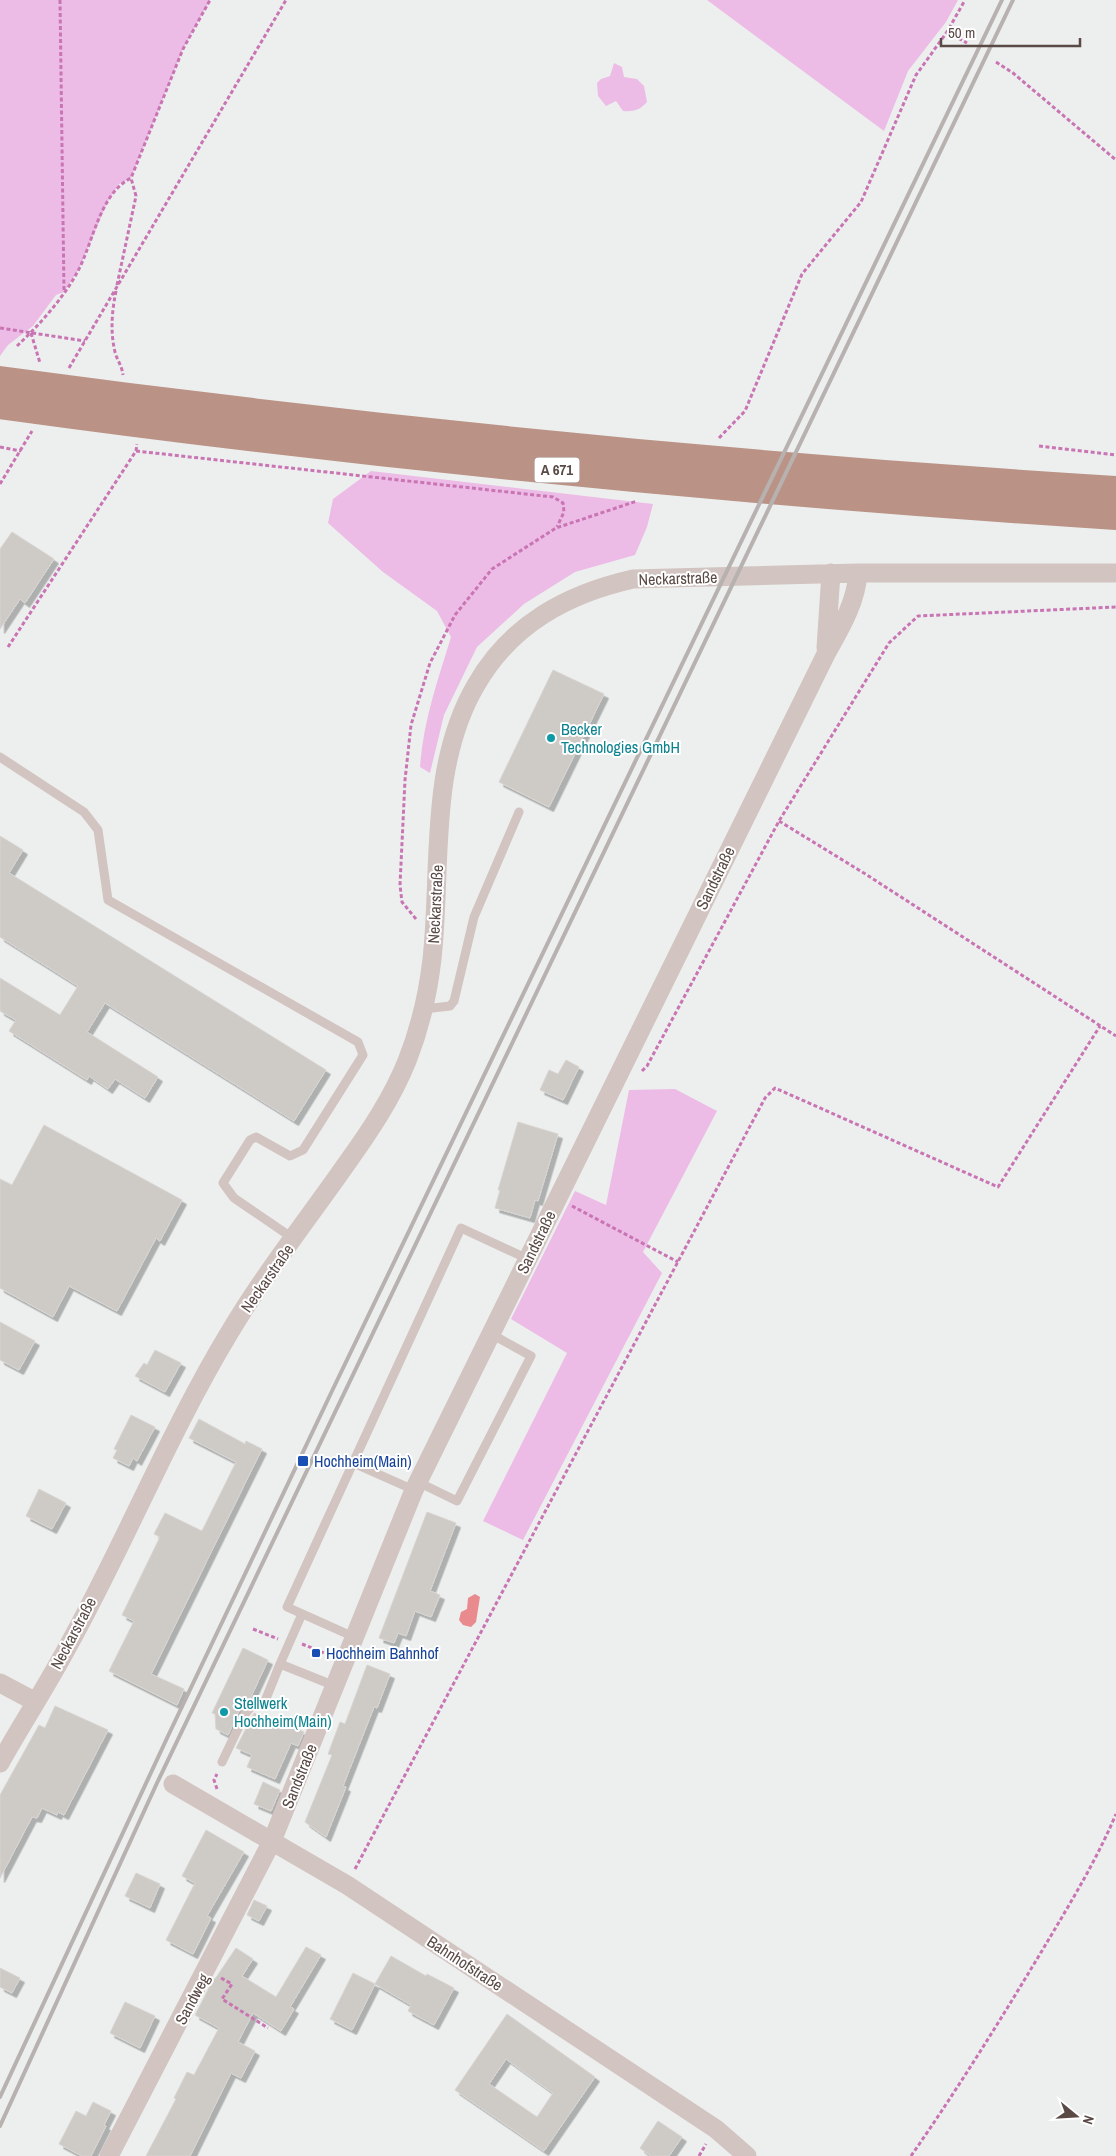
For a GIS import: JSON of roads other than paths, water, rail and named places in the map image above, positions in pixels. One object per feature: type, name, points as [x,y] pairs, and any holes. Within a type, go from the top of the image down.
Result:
[{"type":"highway","name":"A 671","points":[[0,380],[240,410],[552,444],[860,471],[1116,490]]},
{"type":"highway","name":"A 671","points":[[0,405],[339,447],[538,468],[857,498],[1116,516]]},
{"type":"street","name":"Neckarstraße","points":[[0,1763],[34,1702],[67,1649],[218,1352],[244,1309],[386,1104],[407,1062],[424,1009],[432,950],[441,810],[457,728],[476,685],[488,666],[511,640],[538,617],[569,598],[600,586],[634,579],[832,573],[1116,573]]},
{"type":"street","name":"Sandstraße","points":[[826,654],[832,573]]},
{"type":"street","name":"Sandstraße","points":[[272,1840],[416,1486],[826,654],[844,622],[857,587],[858,573]]},
{"type":"street","points":[[0,1683],[34,1702]]},
{"type":"street","name":"Bahnhofstraße","points":[[173,1784],[347,1885],[716,2129],[747,2156]]},
{"type":"street","name":"Sandweg","points":[[109,2156],[207,1970],[272,1840]]},
{"type":"lane","points":[[0,758],[84,812],[98,830],[108,900],[358,1042],[363,1055],[303,1150],[290,1156],[256,1137],[250,1140],[223,1183],[234,1198],[294,1239]]},
{"type":"lane","points":[[424,1009],[450,1006],[454,1001],[474,917],[519,812]]},
{"type":"lane","points":[[354,1637],[287,1607],[461,1228],[528,1259]]},
{"type":"lane","points":[[353,1463],[457,1501],[531,1356],[491,1334]]},
{"type":"lane","points":[[222,1762],[245,1714],[252,1706],[263,1706],[302,1614]]},
{"type":"lane","points":[[280,1664],[335,1686]]},
{"type":"railway","points":[[0,2097],[168,1736],[332,1391],[1002,0]]},
{"type":"railway","points":[[0,2126],[157,1783],[1013,0]]},
{"type":"place","name":"Becker Technologies GmbH","points":[[551,738]]},
{"type":"place","name":"Hochheim(Main)","points":[[303,1461]]},
{"type":"place","name":"Hochheim Bahnhof","points":[[316,1653]]},
{"type":"place","name":"Stellwerk Hochheim(Main)","points":[[224,1712]]}]
